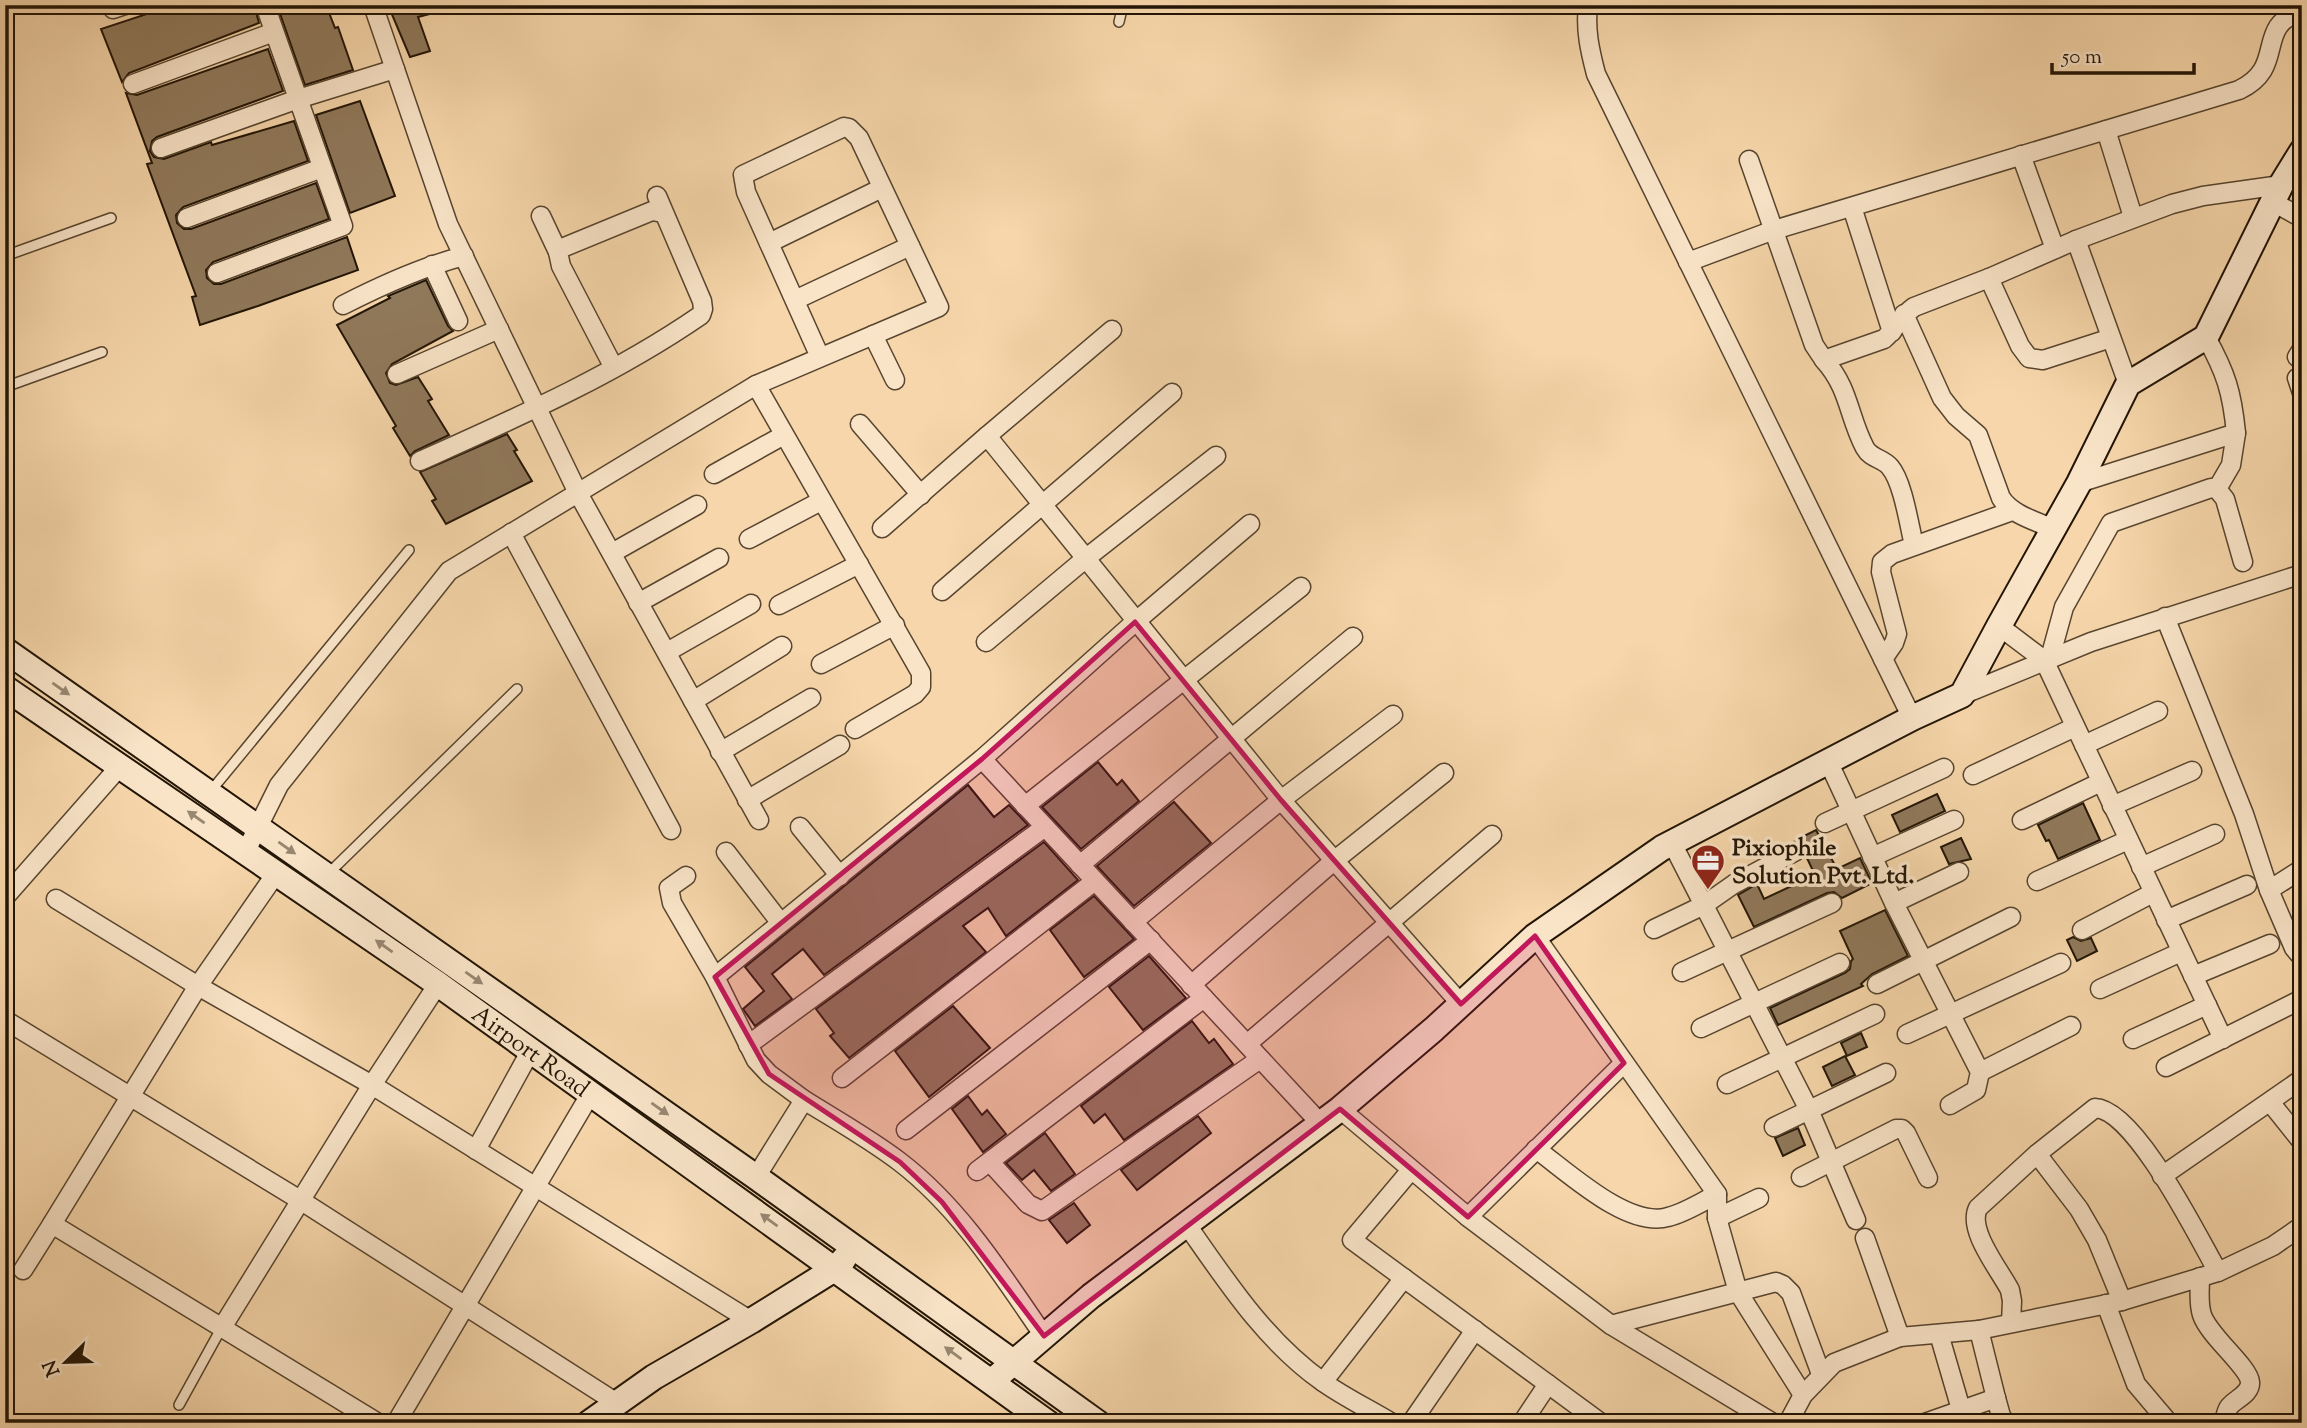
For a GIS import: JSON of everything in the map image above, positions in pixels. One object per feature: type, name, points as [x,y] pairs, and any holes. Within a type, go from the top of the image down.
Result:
[{"type":"main road","points":[[992,1381],[1091,1296],[1330,1117],[1535,936],[1672,843],[1912,718],[1962,695],[1998,625],[2079,483],[2127,384],[2206,337],[2277,194],[2302,151]]},
{"type":"main road","points":[[5,650],[756,1177],[1098,1423]]},
{"type":"main road","name":"Airport Road","points":[[5,688],[439,984],[1048,1423]]},
{"type":"main road","points":[[589,1423],[654,1377],[836,1268],[855,1248]]},
{"type":"street","points":[[217,272],[343,226],[265,5]]},
{"type":"street","points":[[373,5],[448,224],[578,493],[759,820]]},
{"type":"street","points":[[1588,5],[1588,45],[1596,74],[1912,718]]},
{"type":"street","points":[[1688,262],[1774,230],[2249,85],[2261,76],[2266,67],[2278,24],[2291,14],[2302,11]]},
{"type":"street","points":[[133,84],[274,32]]},
{"type":"street","points":[[161,148],[298,99],[395,69]]},
{"type":"street","points":[[246,851],[279,785],[449,570],[756,385],[939,307],[859,138],[849,128],[844,127],[743,175],[743,183],[820,357]]},
{"type":"street","points":[[2106,130],[2133,217]]},
{"type":"street","points":[[2021,155],[2055,249]]},
{"type":"street","points":[[1749,160],[1814,345],[1844,388],[1864,447],[1873,458],[1890,467],[1895,475],[1914,545]]},
{"type":"street","points":[[187,218],[322,168]]},
{"type":"street","points":[[769,243],[882,188]]},
{"type":"street","points":[[1824,360],[1875,342],[1892,332],[1904,314],[1914,307],[2133,217],[2203,195],[2277,194],[2302,218]]},
{"type":"street","points":[[420,461],[537,409],[614,368],[701,315],[704,309],[657,195]]},
{"type":"street","points":[[1852,206],[1892,332]]},
{"type":"street","points":[[558,252],[652,211],[663,213]]},
{"type":"street","points":[[541,216],[558,252],[561,266],[614,368]]},
{"type":"street","points":[[2076,240],[2127,384]]},
{"type":"street","points":[[795,300],[910,246]]},
{"type":"street","points":[[343,305],[432,264],[464,256]]},
{"type":"street","points":[[432,264],[458,321]]},
{"type":"street","points":[[1989,278],[2020,346],[2029,358],[2043,360],[2111,338]]},
{"type":"street","points":[[1904,314],[1942,398],[1956,416],[1978,435],[2001,498],[2012,510],[2054,529]]},
{"type":"street","points":[[397,374],[499,329]]},
{"type":"street","points":[[882,528],[1112,330]]},
{"type":"street","points":[[873,335],[895,380]]},
{"type":"street","points":[[2206,337],[2224,370],[2233,399],[2236,433],[2231,465],[2217,489]]},
{"type":"street","points":[[756,385],[922,673],[921,687],[905,701],[855,729]]},
{"type":"street","points":[[942,591],[1172,393]]},
{"type":"street","points":[[860,424],[920,495]]},
{"type":"street","points":[[2079,483],[2236,433]]},
{"type":"street","points":[[714,474],[784,435]]},
{"type":"street","points":[[988,436],[1135,622],[1281,800],[1461,1003]]},
{"type":"street","points":[[986,642],[1085,559],[1216,456]]},
{"type":"street","points":[[2047,659],[2064,607],[2111,523],[2211,488],[2217,489],[2225,499],[2243,562]]},
{"type":"street","points":[[749,539],[821,501]]},
{"type":"street","points":[[612,553],[697,505]]},
{"type":"street","points":[[1883,659],[1897,634],[1881,565],[1892,554],[2012,510]]},
{"type":"street","points":[[716,977],[780,922],[982,760],[1135,622],[1250,524]]},
{"type":"street","points":[[511,533],[671,830]]},
{"type":"street","points":[[638,603],[719,558]]},
{"type":"street","points":[[779,605],[859,564]]},
{"type":"street","points":[[1962,695],[2047,659],[2165,617],[2252,592],[2302,574]]},
{"type":"street","points":[[1025,806],[1301,587]]},
{"type":"street","points":[[667,652],[751,604]]},
{"type":"street","points":[[2165,617],[2244,814],[2269,890],[2294,948],[2299,954],[2302,953]]},
{"type":"street","points":[[821,664],[895,625]]},
{"type":"street","points":[[1998,625],[2047,659],[2075,727],[2223,1039]]},
{"type":"street","points":[[1080,865],[1353,637]]},
{"type":"street","points":[[693,701],[782,646]]},
{"type":"street","points":[[720,752],[811,698]]},
{"type":"street","points":[[2084,745],[2158,711]]},
{"type":"street","points":[[1133,922],[1281,800],[1393,715]]},
{"type":"street","points":[[1973,775],[2075,727]]},
{"type":"street","points":[[747,800],[840,745]]},
{"type":"street","points":[[982,760],[1260,1059],[1330,1117],[1411,1170],[1468,1217],[1611,1325],[1773,1423]]},
{"type":"street","points":[[1828,761],[1894,903],[1980,1072],[1976,1090],[1950,1105]]},
{"type":"street","points":[[5,897],[121,765]]},
{"type":"street","points":[[1825,823],[1944,768]]},
{"type":"street","points":[[2112,806],[2192,771]]},
{"type":"street","points":[[1191,985],[1335,860],[1444,773]]},
{"type":"street","points":[[2022,820],[2101,782]]},
{"type":"street","points":[[1872,857],[1954,820]]},
{"type":"street","points":[[800,827],[839,876]]},
{"type":"street","points":[[748,1045],[1045,827]]},
{"type":"street","points":[[2141,867],[2215,834]]},
{"type":"street","points":[[1247,1044],[1492,835]]},
{"type":"street","points":[[2037,881],[2128,840]]},
{"type":"street","points":[[1672,843],[1809,1110],[1856,1220]]},
{"type":"street","points":[[1654,929],[1704,905],[1734,884],[1796,851]]},
{"type":"street","points":[[726,852],[780,922]]},
{"type":"street","points":[[2269,890],[2302,869]]},
{"type":"street","points":[[23,1270],[198,986],[277,872]]},
{"type":"street","points":[[1894,903],[1959,872]]},
{"type":"street","points":[[686,876],[669,888],[670,897],[716,977],[756,1060],[769,1074],[804,1100],[900,1162],[942,1202],[990,1258],[1044,1336]]},
{"type":"street","points":[[842,1078],[1095,881]]},
{"type":"street","points":[[2166,920],[2247,885]]},
{"type":"street","points":[[2082,930],[2153,892]]},
{"type":"street","points":[[56,899],[198,986],[372,1085],[751,1321]]},
{"type":"street","points":[[1682,972],[1832,903]]},
{"type":"street","points":[[1877,984],[2011,917]]},
{"type":"street","points":[[1535,936],[1717,1194],[1717,1218],[1738,1292],[1803,1395]]},
{"type":"street","points":[[906,1130],[1151,940]]},
{"type":"street","points":[[2193,976],[2270,944]]},
{"type":"street","points":[[2100,989],[2181,952]]},
{"type":"street","points":[[1701,1028],[1840,963]]},
{"type":"street","points":[[1907,1034],[2061,963]]},
{"type":"street","points":[[223,1326],[372,1085],[439,984]]},
{"type":"street","points":[[1204,998],[983,1166],[1028,1204],[1042,1211],[1260,1059]]},
{"type":"street","points":[[2166,1067],[2298,1001]]},
{"type":"street","points":[[2133,1039],[2207,1005]]},
{"type":"street","points":[[1727,1084],[1875,1014]]},
{"type":"street","points":[[5,1020],[300,1200],[617,1404]]},
{"type":"street","points":[[1980,1072],[2071,1026]]},
{"type":"street","points":[[476,1150],[531,1050]]},
{"type":"street","points":[[1468,1217],[1625,1063]]},
{"type":"street","points":[[1774,1127],[1885,1073]]},
{"type":"street","points":[[2162,1176],[2302,1079]]},
{"type":"street","points":[[396,1423],[591,1093]]},
{"type":"street","points":[[756,1177],[804,1100]]},
{"type":"street","points":[[2270,1102],[2302,1142]]},
{"type":"street","points":[[2011,1323],[2010,1290],[1976,1230],[1974,1215],[1978,1208],[2037,1154],[2089,1111],[2100,1108],[2116,1116],[2140,1140],[2162,1176],[2209,1274],[2199,1305],[2202,1318],[2246,1373],[2250,1382],[2248,1390],[2229,1408],[2224,1423]]},
{"type":"street","points":[[1801,1177],[1896,1129],[1902,1129],[1928,1178]]},
{"type":"street","points":[[1536,1149],[1616,1208],[1632,1215],[1651,1219],[1668,1217],[1717,1194]]},
{"type":"street","points":[[2037,1154],[2079,1209],[2097,1240],[2136,1384],[2169,1423]]},
{"type":"street","points":[[1411,1170],[1352,1240],[1601,1423]]},
{"type":"street","points":[[1717,1218],[1759,1198]]},
{"type":"street","points":[[52,1224],[378,1423]]},
{"type":"street","points":[[1188,1225],[1246,1309],[1283,1349],[1323,1382],[1392,1423]]},
{"type":"street","points":[[1788,1423],[1803,1395],[1834,1363],[1899,1336],[1979,1331],[2114,1303],[2209,1274],[2273,1246],[2301,1229]]},
{"type":"street","points":[[1865,1238],[1899,1336]]},
{"type":"street","points":[[1323,1382],[1404,1278]]},
{"type":"street","points":[[1611,1325],[1776,1282],[1788,1289],[1821,1374]]},
{"type":"street","points":[[1411,1423],[1475,1330]]},
{"type":"street","points":[[1979,1331],[2001,1416],[2006,1423]]},
{"type":"street","points":[[1939,1334],[1963,1417]]},
{"type":"street","points":[[1522,1423],[1548,1384]]},
{"type":"street","points":[[1925,1423],[1963,1417],[1996,1398]]},
{"type":"lane","points":[[1119,22],[1123,5]]},
{"type":"lane","points":[[5,256],[111,218]]},
{"type":"lane","points":[[5,387],[102,352]]},
{"type":"lane","points":[[209,793],[409,550]]},
{"type":"lane","points":[[327,876],[517,689]]},
{"type":"lane","points":[[179,1405],[223,1326]]},
{"type":"highlighted area","points":[[1135,622],[1281,800],[1461,1004],[1535,936],[1624,1063],[1468,1217],[1340,1109],[1044,1336],[942,1202],[900,1162],[769,1074],[715,977],[982,759]]},
{"type":"building","points":[[174,5],[254,5],[259,23],[129,73],[122,82],[101,29]]},
{"type":"building","points":[[277,5],[326,5],[335,28],[338,27],[353,70],[305,85]]},
{"type":"building","points":[[388,5],[444,5],[445,10],[418,17],[430,51],[410,57]]},
{"type":"building","points":[[268,49],[283,91],[157,137],[152,141],[150,151],[154,157],[164,159],[211,142],[212,145],[294,121],[308,161],[183,207],[176,215],[177,223],[184,229],[191,229],[316,183],[329,219],[213,262],[206,270],[207,278],[214,284],[221,284],[347,237],[358,270],[200,325],[192,297],[196,296],[147,164],[152,163],[126,93],[137,95]]},
{"type":"building","points":[[360,101],[395,196],[350,213],[316,115]]},
{"type":"building","points":[[426,280],[453,331],[392,364],[386,373],[390,383],[396,385],[418,377],[432,399],[428,401],[449,435],[410,456],[393,428],[396,426],[337,325],[390,298],[388,296]]},
{"type":"building","points":[[507,434],[532,481],[446,524],[432,501],[436,499],[420,472]]},
{"type":"building","points":[[1098,762],[1117,785],[1122,780],[1139,801],[1081,849],[1042,807]]},
{"type":"building","points":[[968,785],[994,817],[1009,805],[1028,825],[824,975],[803,949],[772,974],[792,999],[755,1026],[743,1009],[764,991],[745,967]]},
{"type":"building","points":[[1937,794],[1945,811],[1900,832],[1892,815]]},
{"type":"building","points":[[1174,802],[1211,843],[1134,906],[1097,866]]},
{"type":"building","points":[[2083,803],[2100,840],[2058,859],[2038,825]]},
{"type":"building","points":[[1816,830],[1837,869],[1860,858],[1872,883],[1842,898],[1834,892],[1827,893],[1754,927],[1738,895],[1757,884],[1764,899],[1815,875],[1806,856],[1806,846],[1798,839]]},
{"type":"building","points":[[1961,838],[1971,859],[1949,864],[1941,847]]},
{"type":"building","points":[[1044,842],[1078,880],[1006,936],[988,908],[963,926],[986,952],[849,1058],[830,1036],[834,1033],[816,1009]]},
{"type":"building","points":[[1094,896],[1134,939],[1084,977],[1050,930]]},
{"type":"building","points":[[1885,910],[1908,956],[1872,974],[1861,984],[1863,986],[1778,1025],[1770,1008],[1850,969],[1853,959],[1840,931]]},
{"type":"building","points":[[2073,937],[2081,941],[2091,938],[2097,951],[2077,961],[2067,940]]},
{"type":"building","points":[[1149,956],[1186,998],[1143,1030],[1109,987]]},
{"type":"building","points":[[953,1006],[990,1048],[929,1097],[895,1051]]},
{"type":"building","points":[[1192,1021],[1209,1043],[1214,1039],[1233,1064],[1124,1140],[1105,1114],[1094,1123],[1081,1106]]},
{"type":"building","points":[[1861,1033],[1867,1047],[1847,1056],[1841,1043]]},
{"type":"building","points":[[1845,1056],[1855,1075],[1832,1086],[1823,1067]]},
{"type":"building","points":[[968,1096],[982,1115],[987,1110],[1006,1134],[983,1152],[952,1109]]},
{"type":"building","points":[[1198,1116],[1211,1133],[1137,1190],[1121,1170]]},
{"type":"building","points":[[1798,1128],[1805,1145],[1783,1156],[1775,1138]]},
{"type":"building","points":[[1045,1133],[1075,1174],[1051,1191],[1034,1170],[1022,1180],[1006,1163]]},
{"type":"building","points":[[1074,1203],[1090,1225],[1067,1243],[1049,1220]]},
{"type":"place","name":"Pixiophile Solution Pvt. Ltd.","points":[[1708,891]]}]
